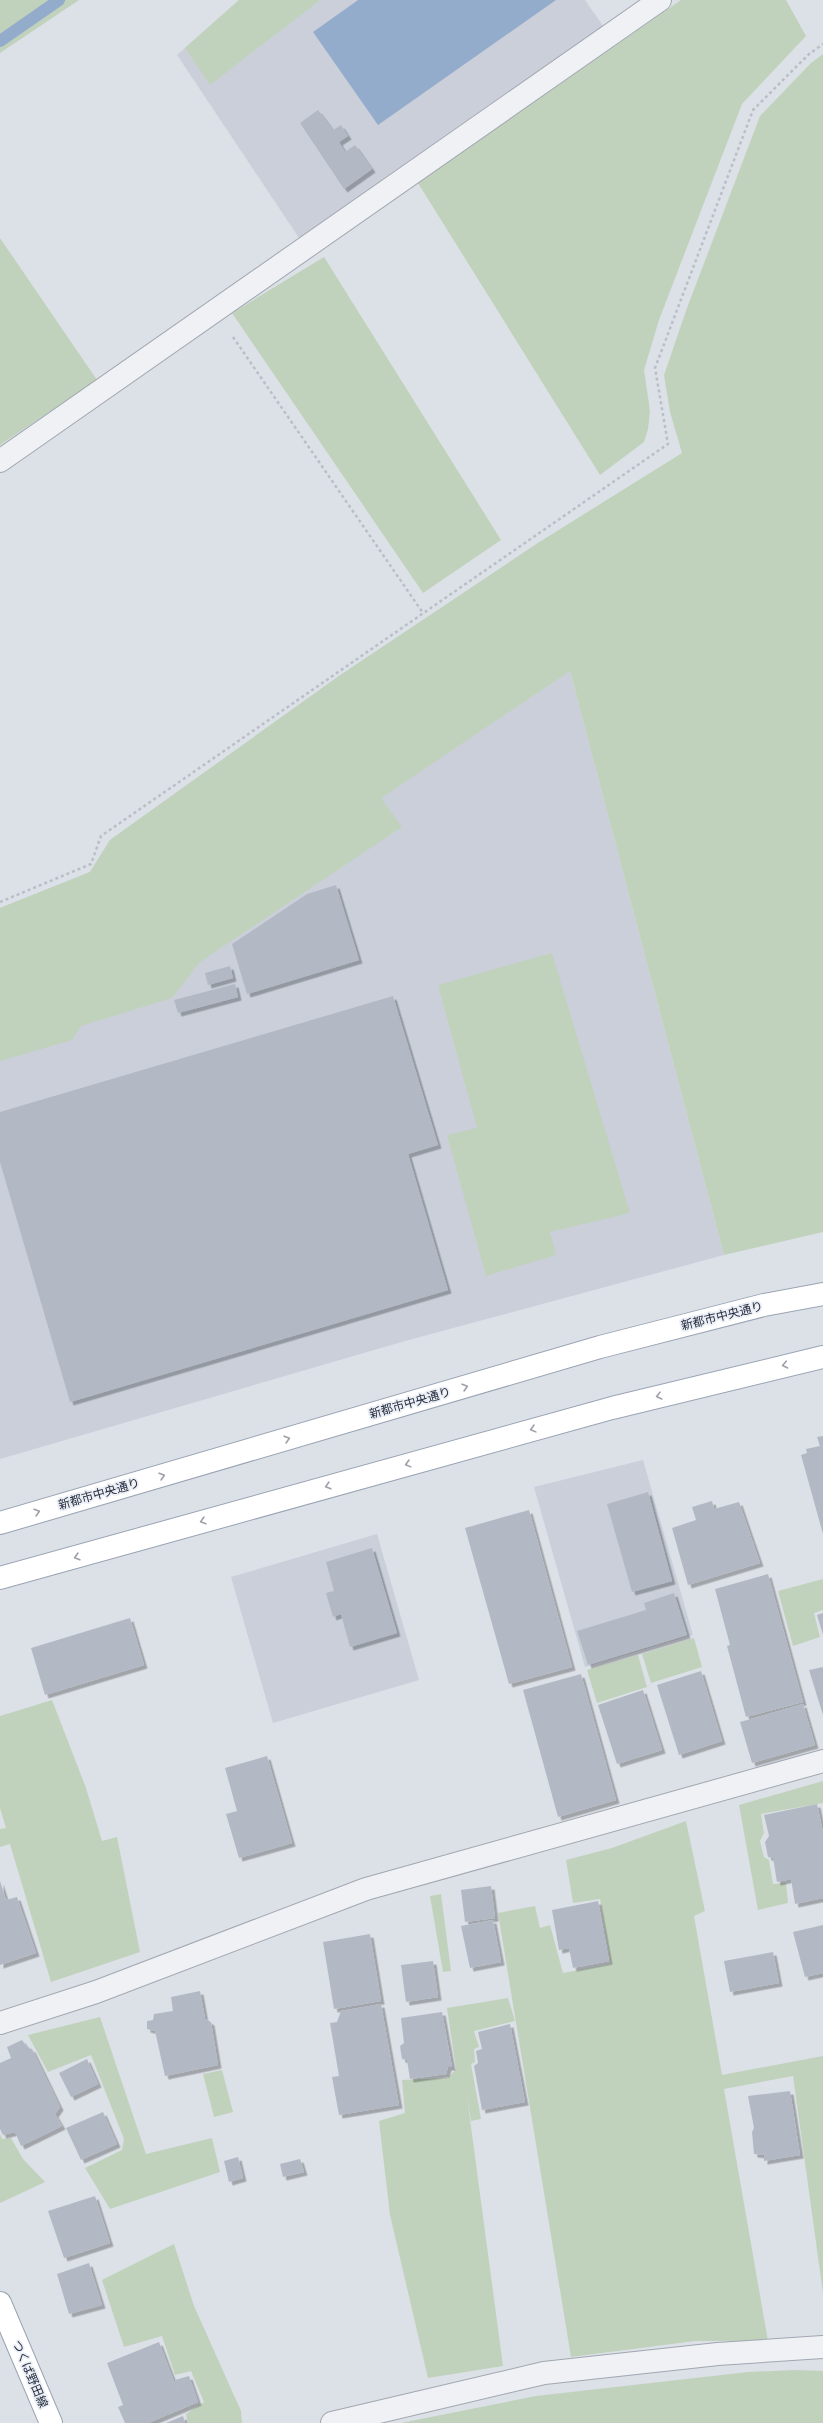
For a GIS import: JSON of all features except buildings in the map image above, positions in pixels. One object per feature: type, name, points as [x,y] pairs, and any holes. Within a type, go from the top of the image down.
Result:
[{"type":"main road","name":"新都市中央通り","points":[[0,1523],[600,1347],[764,1305],[823,1294]]},
{"type":"main road","points":[[0,1578],[612,1408],[823,1357]]},
{"type":"main road","name":"つくば野田線","points":[[0,2303],[51,2423]]},
{"type":"street","points":[[0,461],[214,310],[660,0]]},
{"type":"street","points":[[0,2023],[96,1992],[366,1889],[823,1761]]},
{"type":"street","points":[[332,2423],[544,2373],[718,2354],[823,2347]]},
{"type":"path","points":[[0,902],[91,864],[101,836],[668,444],[654,368],[753,110],[809,54],[823,44]]},
{"type":"path","points":[[214,310],[423,613]]},
{"type":"shaded area","points":[[239,0],[585,0],[605,29],[299,238],[177,55]]},
{"type":"shaded area","points":[[541,541],[570,671],[724,1255],[405,1341],[0,1459],[0,908],[90,872],[110,840],[339,676]]},
{"type":"shaded area","points":[[643,1460],[693,1635],[585,1667],[534,1487]]},
{"type":"shaded area","points":[[377,1534],[419,1680],[273,1723],[231,1577]]},
{"type":"green space","points":[[0,0],[79,0],[0,53]]},
{"type":"green space","points":[[239,0],[320,0],[210,85],[185,48]]},
{"type":"green space","points":[[681,0],[786,0],[806,36],[742,104],[659,320],[644,370],[650,411],[648,429],[644,442],[600,475],[418,183]]},
{"type":"green space","points":[[823,54],[823,1232],[724,1255],[570,671],[381,798],[402,827],[200,962],[172,998],[81,1026],[72,1040],[0,1061],[0,908],[90,872],[110,840],[339,676],[541,541],[682,453],[670,412],[664,375],[687,308],[760,116],[811,63]]},
{"type":"green space","points":[[0,238],[97,380],[0,445]]},
{"type":"green space","points":[[324,257],[501,540],[423,593],[232,313]]},
{"type":"green space","points":[[552,953],[630,1213],[550,1232],[556,1255],[486,1276],[447,1135],[477,1128],[438,985]]},
{"type":"green space","points":[[823,1579],[823,1610],[814,1613],[820,1637],[793,1646],[778,1591]]},
{"type":"green space","points":[[694,1638],[702,1667],[651,1683],[642,1654]]},
{"type":"green space","points":[[638,1655],[647,1687],[597,1703],[587,1670]]},
{"type":"green space","points":[[52,1700],[86,1788],[102,1841],[117,1837],[140,1952],[51,1982],[10,1844],[0,1847],[0,1829],[6,1828],[0,1808],[0,1716]]},
{"type":"green space","points":[[823,1781],[823,1803],[761,1814],[764,1833],[760,1841],[764,1857],[769,1860],[773,1884],[786,1883],[788,1903],[758,1910],[739,1805]]},
{"type":"green space","points":[[686,1821],[705,1911],[694,1916],[722,2075],[823,2056],[823,2293],[793,2076],[724,2089],[768,2341],[695,2341],[571,2357],[498,1913],[535,1906],[540,1928],[550,1925],[563,1973],[611,1964],[600,1899],[573,1903],[566,1860],[612,1848]]},
{"type":"green space","points":[[441,1894],[451,1971],[443,1972],[430,1896]]},
{"type":"green space","points":[[508,1998],[515,2021],[474,2031],[479,2047],[474,2049],[475,2062],[471,2064],[481,2119],[471,2121],[467,2097],[503,2366],[428,2378],[390,2215],[379,2121],[405,2113],[402,2080],[448,2078],[456,2069],[447,2008]]},
{"type":"green space","points":[[100,2017],[146,2154],[212,2138],[220,2172],[110,2209],[85,2168],[122,2150],[124,2139],[91,2055],[48,2072],[28,2035]]},
{"type":"green space","points":[[222,2070],[233,2112],[214,2117],[203,2074]]},
{"type":"green space","points":[[0,2134],[2,2139],[11,2138],[23,2159],[45,2182],[0,2203]]},
{"type":"green space","points":[[174,2244],[194,2306],[241,2411],[242,2423],[188,2423],[186,2414],[204,2402],[191,2371],[175,2375],[162,2336],[124,2347],[102,2280]]},
{"type":"green space","points":[[795,2370],[823,2371],[823,2423],[401,2423],[536,2396],[748,2372]]},
{"type":"water","points":[[358,0],[556,0],[378,125],[313,32]]},
{"type":"waterway","points":[[0,41],[59,0]]}]
